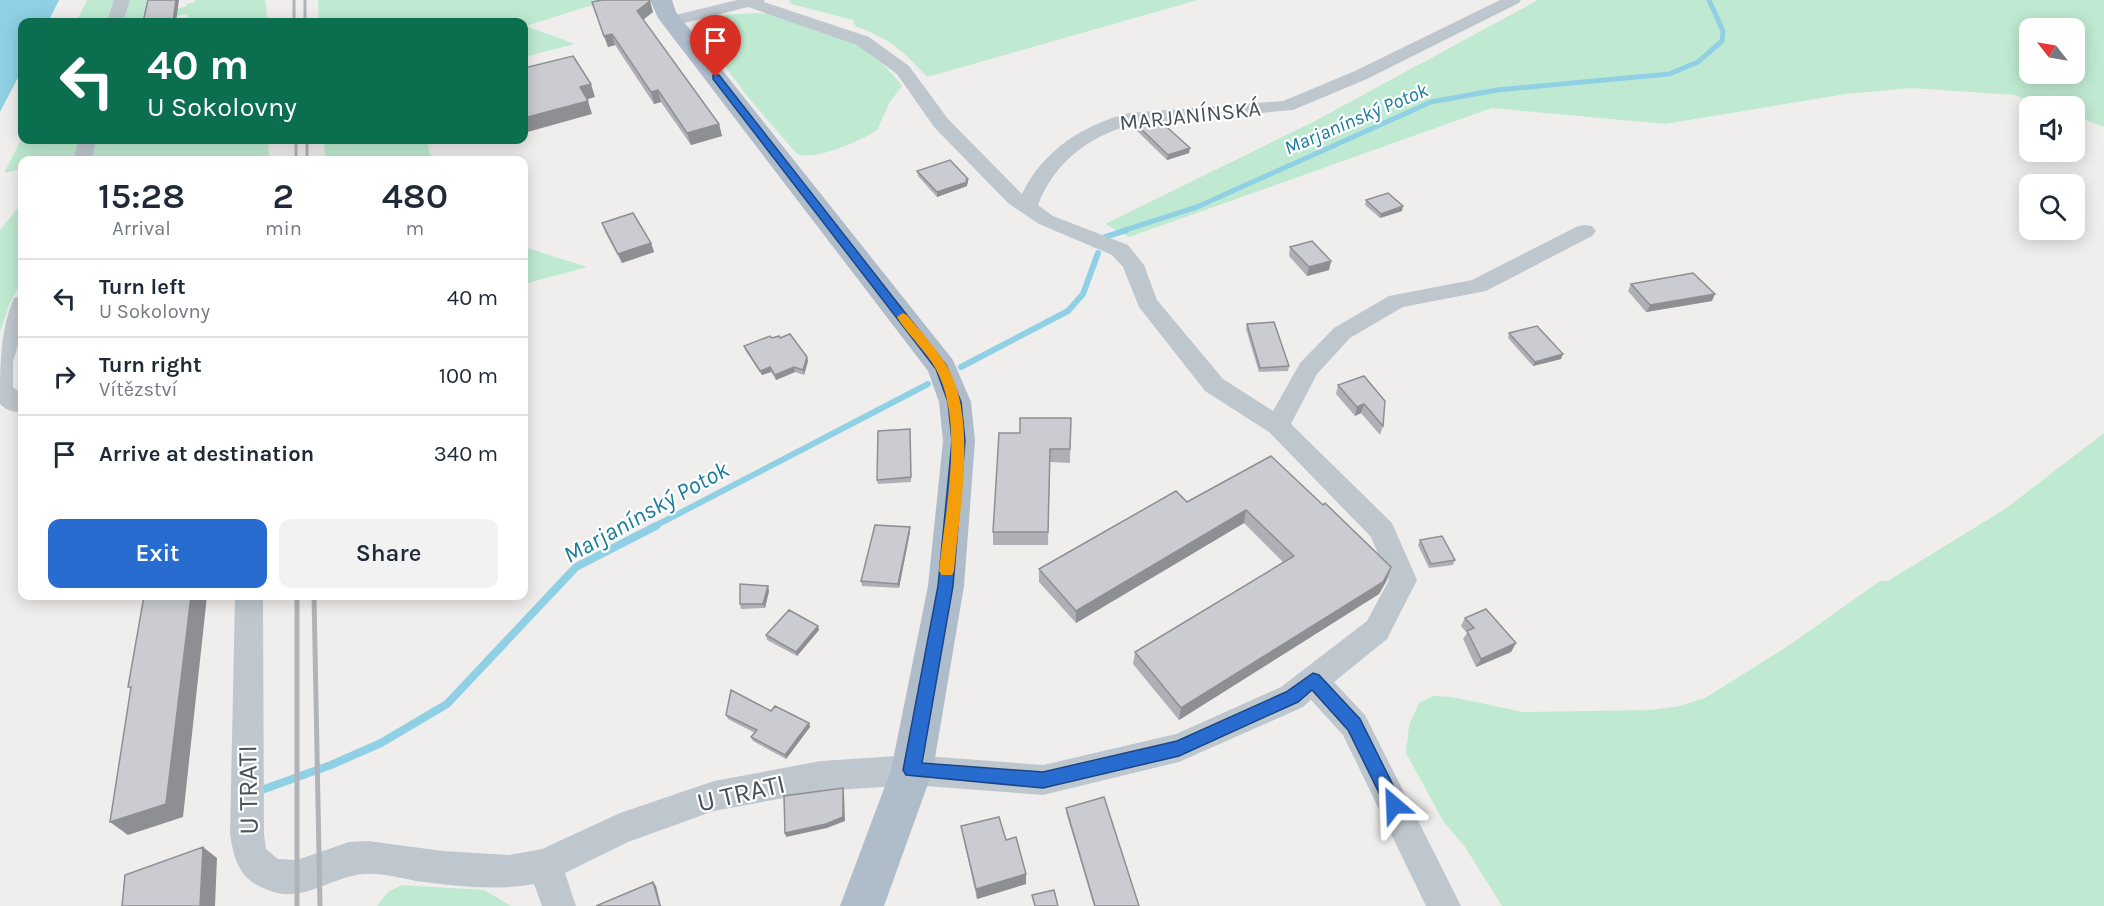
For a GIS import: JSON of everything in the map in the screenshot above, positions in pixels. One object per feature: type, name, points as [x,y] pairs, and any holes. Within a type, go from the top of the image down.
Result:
[{"type":"main road","points":[[667,10],[942,368],[954,402],[958,441],[945,586],[912,770],[862,906]]},
{"type":"street","points":[[116,18],[122,0]]},
{"type":"street","name":"MARJANÍNSKÁ","points":[[1026,208],[1033,187],[1061,152],[1111,123],[1129,119],[1286,106],[1361,75],[1513,0]]},
{"type":"street","points":[[667,10],[753,1],[863,41],[903,70],[941,123],[1026,208],[1047,220],[1120,250],[1133,266],[1147,302],[1214,385],[1278,426],[1382,531],[1403,580],[1377,630],[1313,680],[1354,725],[1444,906]]},
{"type":"street","points":[[1278,426],[1308,369],[1342,333],[1397,301],[1478,286],[1585,231]]},
{"type":"street","points":[[18,314],[1,361],[1,390],[14,403],[18,404]]},
{"type":"street","name":"U TRATI","points":[[249,600],[247,834],[250,856],[261,869],[278,876],[297,877],[349,859],[368,857],[442,868],[509,872],[545,865],[620,829],[714,796],[821,776],[912,770],[1043,780],[1179,748],[1292,697],[1313,680]]},
{"type":"street","points":[[545,865],[559,906]]},
{"type":"green space","points":[[87,0],[116,0],[109,18],[78,18]]},
{"type":"green space","points":[[128,0],[152,0],[171,11],[195,2],[195,0],[265,0],[267,18],[188,18],[187,14],[165,18],[121,18]]},
{"type":"green space","points":[[318,0],[618,0],[528,25],[528,18],[319,18]]},
{"type":"green space","points":[[789,0],[1198,0],[927,77],[895,46],[855,26],[853,20],[791,4]]},
{"type":"green space","points":[[1538,0],[2104,0],[2104,127],[2085,120],[2085,96],[2019,97],[1911,88],[1846,94],[1665,124],[1492,108],[1129,237],[1105,224],[1313,122]]},
{"type":"green space","points":[[760,13],[792,19],[841,35],[871,53],[885,67],[902,86],[890,102],[877,130],[825,153],[803,155],[796,153],[747,96],[709,44],[714,42],[706,32],[702,20],[717,15]]},
{"type":"green space","points":[[528,27],[575,44],[528,56]]},
{"type":"green space","points":[[19,144],[78,144],[75,156],[18,156],[18,170],[4,173]]},
{"type":"green space","points":[[95,144],[268,144],[269,156],[91,156]]},
{"type":"green space","points":[[324,144],[428,144],[430,156],[325,156]]},
{"type":"green space","points":[[18,208],[18,288],[9,305],[0,333],[0,230]]},
{"type":"green space","points":[[528,248],[587,267],[528,283]]},
{"type":"green space","points":[[2104,433],[2104,906],[1502,906],[1465,847],[1443,821],[1406,753],[1409,725],[1419,703],[1433,696],[1452,697],[1523,712],[1651,710],[1680,706],[1705,698],[1791,644],[1880,581],[1888,581],[2005,509]]},
{"type":"green space","points":[[402,885],[484,890],[511,906],[377,906],[389,891]]},
{"type":"water","points":[[0,0],[59,0],[50,18],[18,18],[18,78],[0,112]]},
{"type":"building","points":[[148,0],[176,0],[174,18],[144,18]]},
{"type":"building","points":[[602,0],[650,1],[637,11],[719,124],[687,133],[658,90],[651,92],[612,34],[604,36],[592,2]]},
{"type":"building","points":[[573,56],[591,84],[580,87],[588,101],[528,117],[528,67]]},
{"type":"building","points":[[1159,120],[1190,148],[1168,155],[1137,125]]},
{"type":"building","points":[[950,160],[968,179],[967,182],[937,192],[917,171]]},
{"type":"building","points":[[1388,193],[1403,206],[1381,214],[1366,200]]},
{"type":"building","points":[[633,213],[651,243],[618,254],[602,223]]},
{"type":"building","points":[[1312,241],[1331,261],[1309,267],[1290,247]]},
{"type":"building","points":[[1693,273],[1715,294],[1650,305],[1631,284]]},
{"type":"building","points":[[1274,322],[1289,366],[1260,368],[1247,324]]},
{"type":"building","points":[[1537,326],[1563,354],[1535,362],[1509,333]]},
{"type":"building","points":[[790,334],[807,357],[803,370],[794,367],[775,375],[770,367],[760,371],[744,346],[770,336],[780,338]]},
{"type":"building","points":[[1364,376],[1385,401],[1383,426],[1364,404],[1357,407],[1338,385]]},
{"type":"building","points":[[1020,418],[1071,418],[1070,449],[1050,449],[1048,532],[993,532],[999,433],[1020,433]]},
{"type":"building","points":[[910,429],[911,477],[877,480],[878,431]]},
{"type":"building","points":[[1271,456],[1323,505],[1325,503],[1391,567],[1383,582],[1181,708],[1135,652],[1294,556],[1246,510],[1076,611],[1039,569],[1176,491],[1187,502]]},
{"type":"building","points":[[875,525],[910,527],[898,584],[861,581]]},
{"type":"building","points":[[1442,536],[1455,560],[1431,564],[1420,540]]},
{"type":"building","points":[[740,584],[768,586],[763,604],[740,604]]},
{"type":"building","points":[[143,600],[191,600],[166,804],[110,822],[131,687],[128,687]]},
{"type":"building","points":[[1486,609],[1516,643],[1481,659],[1467,631],[1474,628],[1465,618]]},
{"type":"building","points":[[789,610],[818,626],[796,652],[766,635]]},
{"type":"building","points":[[731,690],[771,711],[775,706],[809,723],[785,755],[751,737],[757,730],[726,715]]},
{"type":"building","points":[[843,788],[843,817],[826,824],[785,833],[784,796]]},
{"type":"building","points":[[1104,797],[1139,906],[1095,906],[1066,808]]},
{"type":"building","points":[[999,817],[1006,840],[1016,837],[1026,874],[976,889],[961,826]]},
{"type":"building","points":[[203,847],[200,906],[122,906],[125,875]]},
{"type":"building","points":[[653,882],[660,906],[596,906]]},
{"type":"building","points":[[1054,890],[1058,906],[1035,906],[1032,895]]},
{"type":"waterway","name":"Marjanínský Potok","points":[[1122,231],[1197,207],[1431,102],[1497,90],[1669,74],[1698,62],[1722,41],[1723,31],[1709,0]]},
{"type":"waterway","name":"Marjanínský Potok","points":[[1105,237],[1127,230]]},
{"type":"waterway","name":"Marjanínský Potok","points":[[961,367],[1068,311],[1083,294],[1098,253]]},
{"type":"waterway","name":"Marjanínský Potok","points":[[653,527],[928,384]]},
{"type":"waterway","name":"Marjanínský Potok","points":[[256,792],[331,765],[381,743],[447,704],[576,567],[656,526]]},
{"type":"railway","points":[[294,0],[294,18]]},
{"type":"railway","points":[[305,0],[305,18]]},
{"type":"railway","points":[[296,144],[296,156]]},
{"type":"railway","points":[[307,144],[307,156]]},
{"type":"railway","points":[[297,600],[297,906]]},
{"type":"railway","points":[[314,600],[320,906]]},
{"type":"slow traffic","points":[[903,317],[942,368],[954,402],[958,441],[947,571]]},
{"type":"route","points":[[716,77],[942,368],[954,402],[958,441],[945,586],[912,770],[1043,780],[1179,748],[1292,697],[1313,680],[1354,725],[1394,805]]}]
